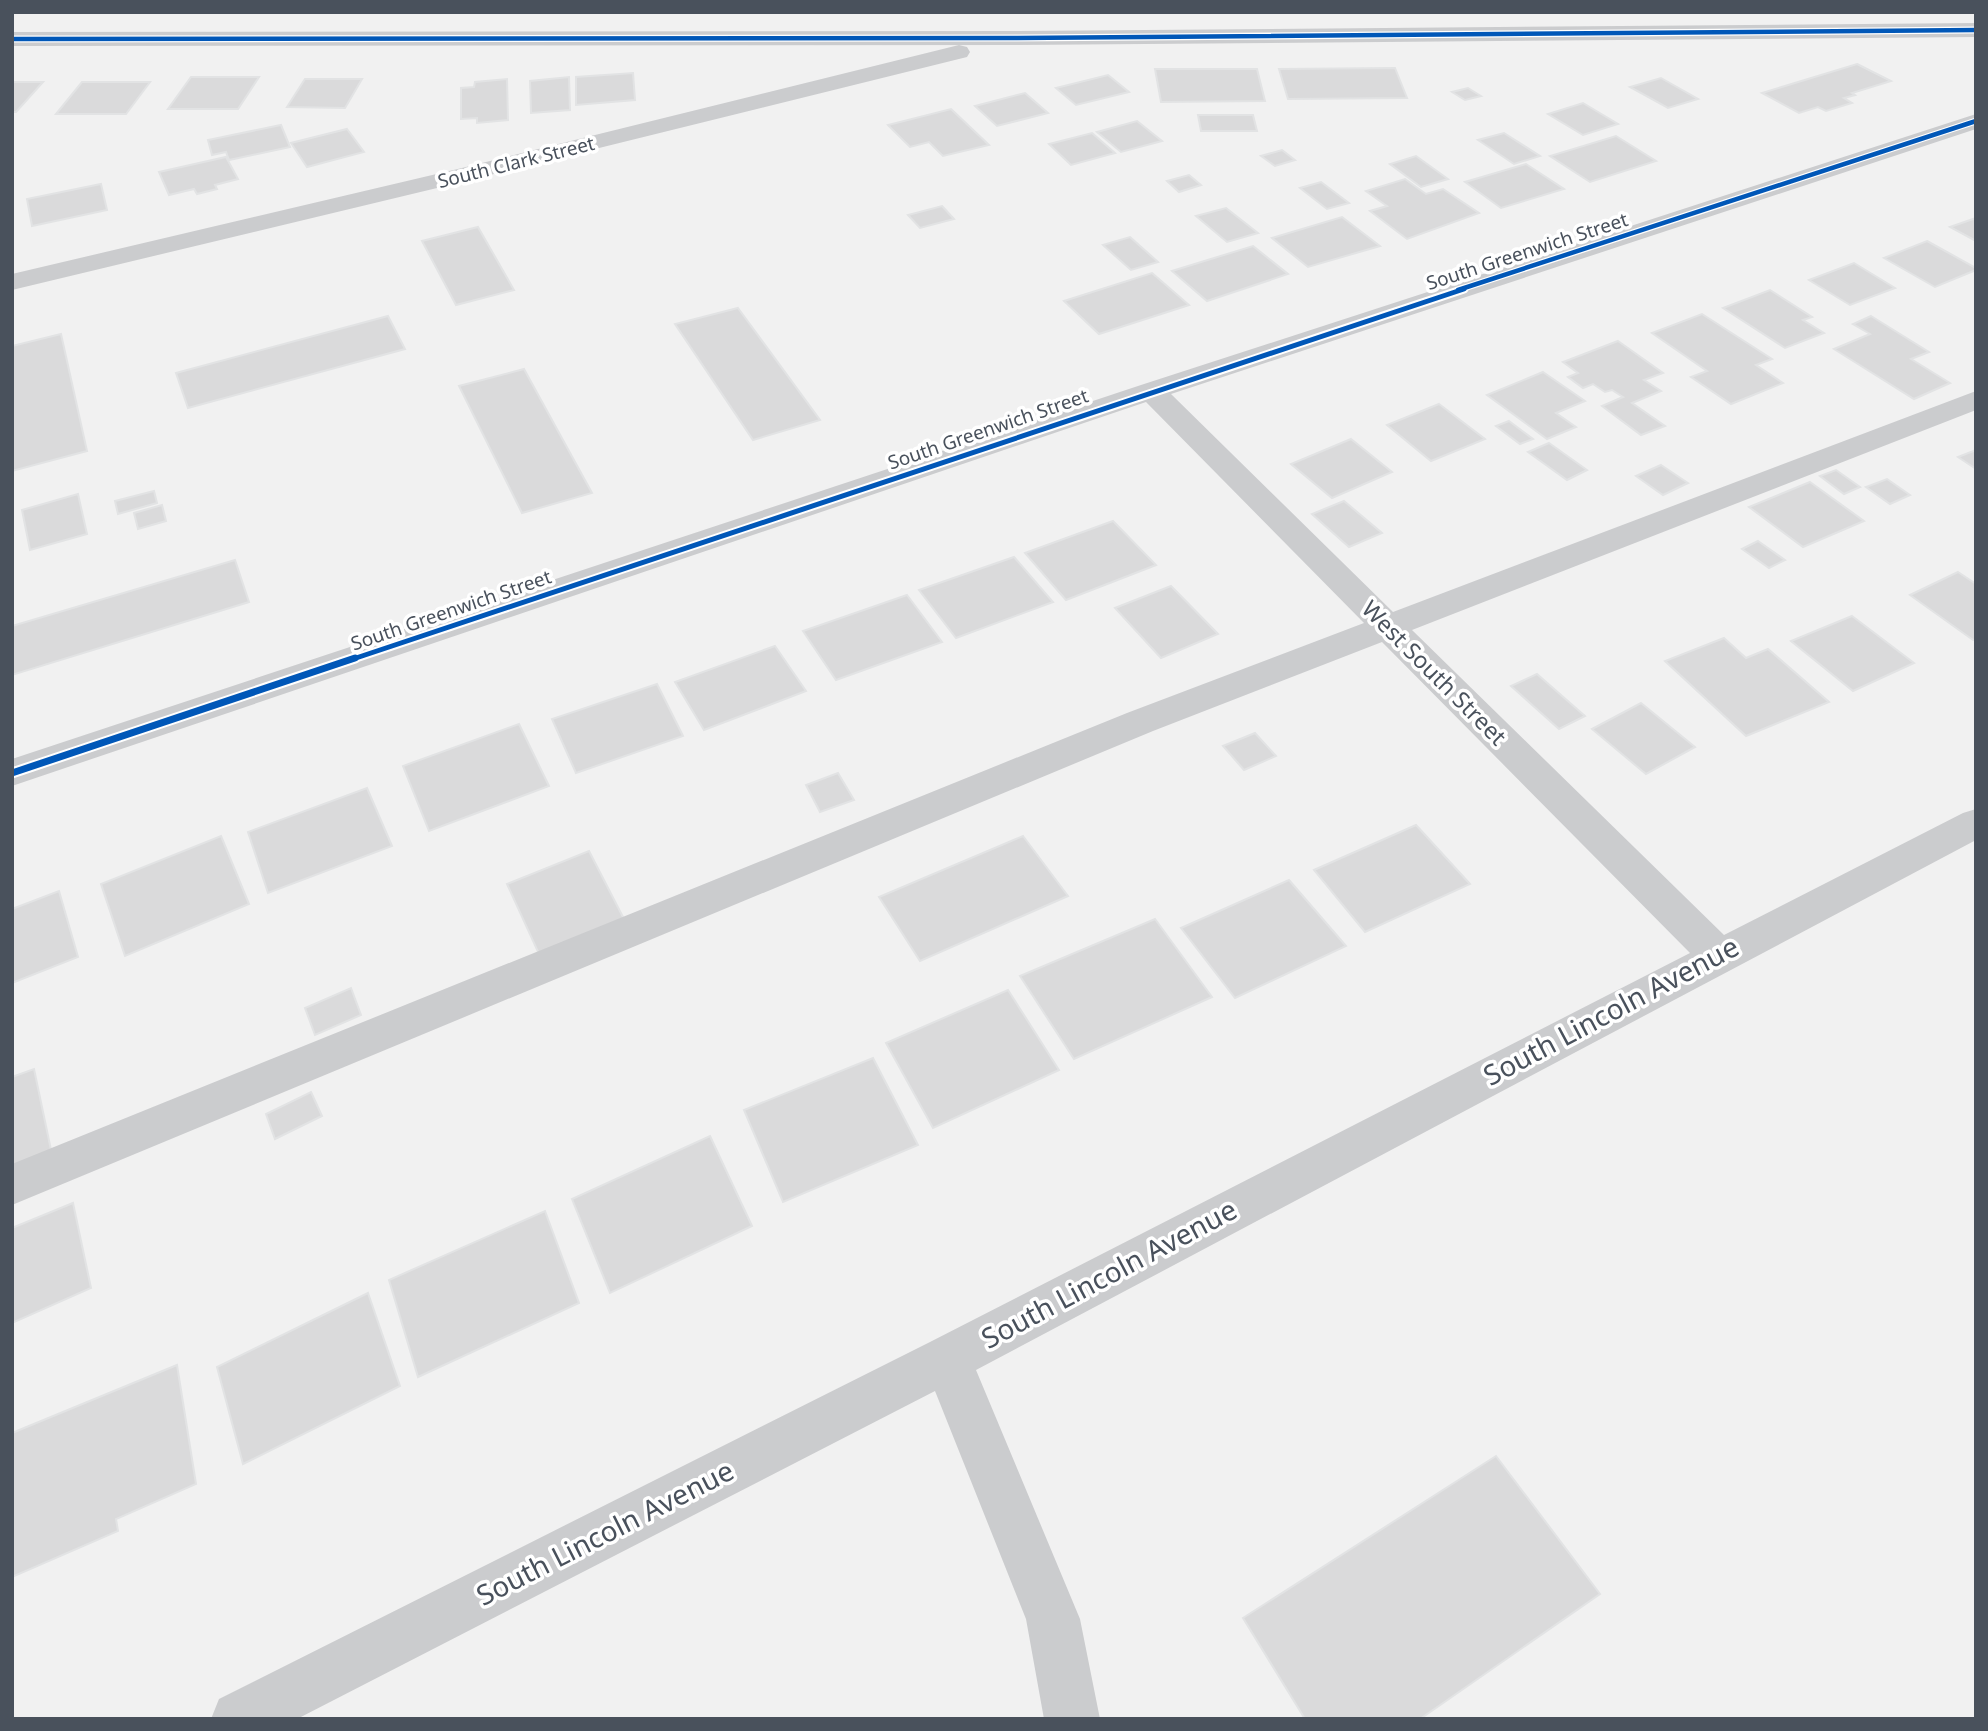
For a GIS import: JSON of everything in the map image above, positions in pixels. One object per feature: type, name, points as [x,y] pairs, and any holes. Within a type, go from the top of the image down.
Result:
[{"type":"street","points":[[1018,12],[1018,38]]},
{"type":"street","points":[[12,39],[239,30],[1018,38],[1972,31]]},
{"type":"street","name":"South Clark Street","points":[[12,282],[1018,38]]},
{"type":"street","name":"South Greenwich Street","points":[[12,773],[1152,391],[1976,121]]},
{"type":"street","name":"West South Street","points":[[1152,391],[1718,955]]},
{"type":"street","points":[[12,1185],[1140,722],[1976,400]]},
{"type":"street","name":"South Lincoln Avenue","points":[[239,1719],[947,1359],[1976,822]]},
{"type":"street","points":[[947,1359],[1053,1619],[1072,1719]]},
{"type":"building","points":[[1857,64],[1891,81],[1852,93],[1855,95],[1844,98],[1852,103],[1826,111],[1818,107],[1799,113],[1762,93]]},
{"type":"building","points":[[1395,68],[1407,98],[1288,99],[1279,69]]},
{"type":"building","points":[[1155,69],[1257,69],[1265,101],[1161,102]]},
{"type":"building","points":[[633,73],[635,100],[576,105],[576,77]]},
{"type":"building","points":[[1108,75],[1129,92],[1076,105],[1056,88]]},
{"type":"building","points":[[191,77],[259,77],[238,109],[168,109]]},
{"type":"building","points":[[569,77],[570,110],[531,113],[530,81]]},
{"type":"building","points":[[1661,78],[1698,99],[1668,108],[1630,87]]},
{"type":"building","points":[[305,79],[362,79],[345,108],[287,107]]},
{"type":"building","points":[[507,79],[508,120],[477,123],[477,118],[461,119],[461,88],[474,87],[475,82]]},
{"type":"building","points":[[12,82],[43,82],[16,112],[12,112]]},
{"type":"building","points":[[82,82],[150,82],[126,114],[56,114]]},
{"type":"building","points":[[1468,88],[1481,96],[1465,100],[1452,92]]},
{"type":"building","points":[[1025,93],[1048,113],[997,126],[975,106]]},
{"type":"building","points":[[1583,103],[1618,124],[1583,135],[1548,114]]},
{"type":"building","points":[[951,109],[989,145],[943,156],[929,142],[910,147],[888,125]]},
{"type":"building","points":[[1198,115],[1253,115],[1257,131],[1201,131]]},
{"type":"building","points":[[1137,121],[1162,141],[1121,152],[1097,132]]},
{"type":"building","points":[[281,125],[290,147],[229,160],[226,152],[212,155],[208,140]]},
{"type":"building","points":[[347,129],[364,152],[307,167],[291,143]]},
{"type":"building","points":[[1092,133],[1115,153],[1071,165],[1049,144]]},
{"type":"building","points":[[1504,133],[1540,156],[1514,164],[1478,140]]},
{"type":"building","points":[[1616,136],[1656,161],[1590,182],[1550,156]]},
{"type":"building","points":[[1282,150],[1295,160],[1275,166],[1261,156]]},
{"type":"building","points":[[1416,156],[1448,179],[1421,187],[1390,164]]},
{"type":"building","points":[[226,157],[238,179],[215,185],[217,189],[197,194],[194,189],[169,195],[159,172]]},
{"type":"building","points":[[1526,164],[1564,189],[1501,208],[1465,182]]},
{"type":"building","points":[[1189,175],[1201,185],[1179,192],[1167,181]]},
{"type":"building","points":[[1405,179],[1426,194],[1443,189],[1479,213],[1407,239],[1370,211],[1387,206],[1366,191]]},
{"type":"building","points":[[1321,182],[1349,203],[1327,209],[1300,188]]},
{"type":"building","points":[[101,184],[107,210],[32,226],[27,199]]},
{"type":"building","points":[[942,206],[954,219],[920,228],[908,215]]},
{"type":"building","points":[[1226,208],[1258,233],[1227,242],[1196,216]]},
{"type":"building","points":[[1342,217],[1380,246],[1308,267],[1272,238]]},
{"type":"building","points":[[1976,218],[1976,241],[1950,227]]},
{"type":"building","points":[[478,227],[514,290],[456,305],[422,241]]},
{"type":"building","points":[[1130,237],[1158,262],[1131,270],[1103,245]]},
{"type":"building","points":[[1927,241],[1976,270],[1935,287],[1884,258]]},
{"type":"building","points":[[1253,246],[1288,274],[1207,301],[1172,271]]},
{"type":"building","points":[[1854,263],[1895,288],[1850,305],[1809,280]]},
{"type":"building","points":[[1152,273],[1189,305],[1099,334],[1064,301]]},
{"type":"building","points":[[1770,290],[1812,317],[1803,320],[1824,333],[1785,348],[1723,308]]},
{"type":"building","points":[[738,308],[820,420],[753,440],[675,324]]},
{"type":"building","points":[[1702,314],[1772,359],[1756,365],[1783,383],[1731,404],[1691,377],[1707,371],[1652,333]]},
{"type":"building","points":[[388,316],[405,349],[188,408],[176,373]]},
{"type":"building","points":[[1871,316],[1929,352],[1911,359],[1950,383],[1914,399],[1834,349],[1870,334],[1853,324]]},
{"type":"building","points":[[61,334],[87,451],[12,471],[12,346]]},
{"type":"building","points":[[1618,341],[1663,373],[1644,380],[1661,391],[1632,403],[1665,426],[1641,435],[1602,406],[1623,397],[1612,390],[1605,392],[1593,384],[1583,388],[1568,377],[1578,373],[1563,362]]},
{"type":"building","points":[[524,369],[592,493],[522,513],[459,386]]},
{"type":"building","points":[[1543,372],[1585,401],[1556,413],[1576,427],[1547,439],[1487,395]]},
{"type":"building","points":[[1439,404],[1485,439],[1431,461],[1387,425]]},
{"type":"building","points":[[1509,421],[1533,439],[1520,444],[1496,426]]},
{"type":"building","points":[[1351,439],[1392,472],[1332,498],[1291,464]]},
{"type":"building","points":[[1549,443],[1587,470],[1567,480],[1528,452]]},
{"type":"building","points":[[1976,450],[1976,469],[1958,457]]},
{"type":"building","points":[[1661,465],[1688,483],[1663,495],[1636,476]]},
{"type":"building","points":[[1836,470],[1860,487],[1844,494],[1820,476]]},
{"type":"building","points":[[1887,479],[1910,495],[1890,504],[1866,487]]},
{"type":"building","points":[[1810,482],[1864,521],[1803,547],[1749,507]]},
{"type":"building","points":[[154,491],[157,503],[118,514],[115,501]]},
{"type":"building","points":[[78,494],[87,534],[30,550],[22,510]]},
{"type":"building","points":[[1344,501],[1382,533],[1349,547],[1312,514]]},
{"type":"building","points":[[162,505],[166,521],[138,529],[134,513]]},
{"type":"building","points":[[1113,521],[1156,565],[1066,600],[1025,553]]},
{"type":"building","points":[[1758,541],[1785,560],[1769,568],[1742,549]]},
{"type":"building","points":[[1014,557],[1053,602],[956,638],[919,590]]},
{"type":"building","points":[[235,560],[249,602],[12,675],[12,626]]},
{"type":"building","points":[[1958,572],[1976,584],[1976,639],[1973,640],[1910,595]]},
{"type":"building","points":[[1171,586],[1218,634],[1161,658],[1115,608]]},
{"type":"building","points":[[907,595],[942,642],[836,680],[803,631]]},
{"type":"building","points":[[1852,616],[1914,663],[1853,691],[1791,641]]},
{"type":"building","points":[[1724,638],[1746,658],[1768,649],[1829,702],[1746,736],[1665,661]]},
{"type":"building","points":[[775,646],[806,691],[704,730],[675,682]]},
{"type":"building","points":[[1537,674],[1585,716],[1559,729],[1511,686]]},
{"type":"building","points":[[657,684],[683,736],[576,773],[552,719]]},
{"type":"building","points":[[1641,703],[1695,747],[1646,774],[1592,729]]},
{"type":"building","points":[[519,724],[549,786],[429,831],[403,766]]},
{"type":"building","points":[[1255,733],[1276,756],[1244,770],[1223,746]]},
{"type":"building","points":[[838,773],[854,800],[820,812],[806,785]]},
{"type":"building","points":[[367,788],[392,846],[268,893],[248,832]]},
{"type":"building","points":[[1416,825],[1470,884],[1365,932],[1314,870]]},
{"type":"building","points":[[221,836],[249,904],[125,956],[101,884]]},
{"type":"building","points":[[1023,836],[1068,896],[920,961],[879,897]]},
{"type":"building","points":[[589,851],[624,919],[539,954],[507,884]]},
{"type":"building","points":[[1289,880],[1346,946],[1235,998],[1181,928]]},
{"type":"building","points":[[59,891],[78,957],[12,983],[12,909]]},
{"type":"building","points":[[1155,919],[1212,997],[1074,1059],[1020,976]]},
{"type":"building","points":[[351,988],[361,1015],[315,1035],[305,1008]]},
{"type":"building","points":[[1008,990],[1059,1070],[933,1128],[886,1043]]},
{"type":"building","points":[[873,1058],[918,1145],[783,1202],[744,1110]]},
{"type":"building","points":[[34,1069],[51,1150],[12,1167],[12,1077]]},
{"type":"building","points":[[311,1092],[322,1116],[275,1139],[266,1114]]},
{"type":"building","points":[[710,1136],[752,1226],[610,1293],[572,1199]]},
{"type":"building","points":[[73,1203],[91,1288],[12,1323],[12,1228]]},
{"type":"building","points":[[545,1211],[579,1303],[418,1377],[389,1280]]},
{"type":"building","points":[[368,1293],[400,1386],[243,1464],[217,1367]]},
{"type":"building","points":[[177,1365],[196,1484],[116,1519],[118,1531],[12,1577],[12,1433]]},
{"type":"building","points":[[1496,1456],[1600,1594],[1420,1719],[1305,1719],[1243,1618]]},
{"type":"cycle path","points":[[12,39],[1018,38],[1976,30]]},
{"type":"cycle path","points":[[12,773],[1151,391],[1976,121]]}]
